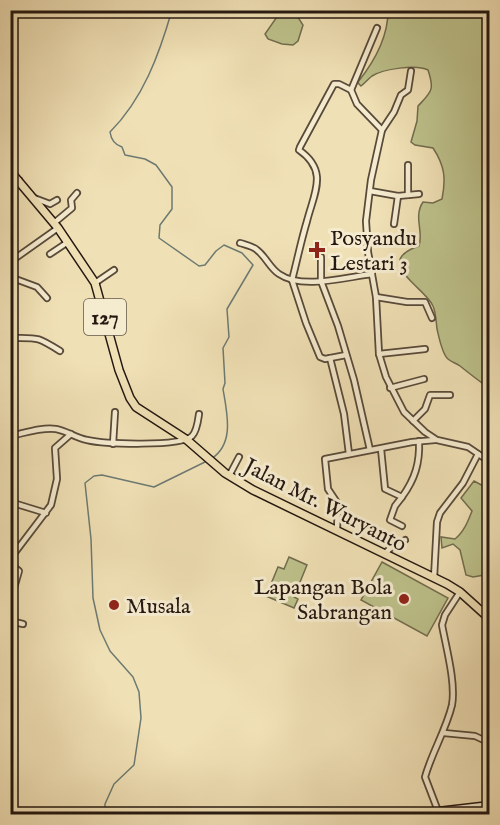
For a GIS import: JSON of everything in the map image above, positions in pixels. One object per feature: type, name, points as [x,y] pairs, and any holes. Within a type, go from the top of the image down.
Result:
[{"type":"main road","name":"Jalan Mr. Wuryanto","points":[[10,171],[56,226],[95,284],[119,370],[132,403],[142,413],[187,440],[229,476],[274,501],[460,592],[489,619]]},
{"type":"main road","points":[[435,813],[489,805]]},
{"type":"street","points":[[351,90],[377,28]]},
{"type":"street","points":[[411,71],[408,90],[401,95],[394,112],[382,130],[366,221],[368,252],[376,297],[379,354],[390,388],[413,421],[437,440]]},
{"type":"street","points":[[346,355],[325,360],[320,357],[292,280],[307,220],[318,189],[313,165],[309,158],[298,150],[334,84],[351,90],[357,104],[382,130]]},
{"type":"street","points":[[408,165],[408,195]]},
{"type":"street","points":[[10,188],[19,180]]},
{"type":"street","points":[[370,191],[398,196],[419,194]]},
{"type":"street","points":[[10,262],[56,226],[72,208],[71,200],[77,194]]},
{"type":"street","points":[[394,224],[398,196]]},
{"type":"street","points":[[34,198],[50,204],[57,200]]},
{"type":"street","points":[[50,254],[68,242]]},
{"type":"street","points":[[240,243],[258,250],[266,262],[280,275],[292,280],[321,281],[372,274]]},
{"type":"street","points":[[10,251],[16,257]]},
{"type":"street","points":[[321,257],[321,281],[338,326],[360,402],[370,450]]},
{"type":"street","points":[[95,284],[114,270]]},
{"type":"street","points":[[10,277],[37,287],[47,298]]},
{"type":"street","points":[[376,297],[407,302],[425,302],[432,318]]},
{"type":"street","points":[[10,338],[33,337],[60,351]]},
{"type":"street","points":[[379,354],[425,349]]},
{"type":"street","points":[[330,358],[344,414],[349,454]]},
{"type":"street","points":[[390,388],[424,379]]},
{"type":"street","points":[[413,421],[425,409],[430,395],[450,395]]},
{"type":"street","points":[[113,444],[116,412]]},
{"type":"street","points":[[10,436],[50,429],[85,440],[113,444],[187,440],[193,435],[199,414]]},
{"type":"street","points":[[10,559],[46,513],[55,490],[55,448],[71,434]]},
{"type":"street","points":[[337,530],[338,504],[328,489],[325,459],[419,441],[437,440],[468,447],[489,462]]},
{"type":"street","points":[[402,526],[390,519],[395,506],[416,474],[419,441]]},
{"type":"street","points":[[381,449],[385,489],[402,497]]},
{"type":"street","points":[[434,578],[437,522],[440,513],[463,483],[478,454]]},
{"type":"street","points":[[229,476],[239,458]]},
{"type":"street","points":[[10,502],[46,513]]},
{"type":"street","points":[[384,554],[405,540]]},
{"type":"street","points":[[10,564],[19,571],[10,602]]},
{"type":"street","points":[[435,813],[426,777],[444,732],[453,698],[442,625],[445,615],[460,592]]},
{"type":"street","points":[[10,621],[23,624]]},
{"type":"street","points":[[444,732],[475,736],[489,744]]},
{"type":"green space","points":[[281,11],[294,11],[303,25],[298,41],[293,45],[268,39],[265,34]]},
{"type":"green space","points":[[388,11],[489,11],[489,388],[446,357],[442,349],[433,306],[400,267],[400,260],[406,252],[419,246],[419,213],[423,202],[433,203],[442,199],[444,179],[440,161],[433,148],[415,145],[411,142],[417,121],[418,106],[431,87],[428,70],[416,67],[391,69],[377,73],[361,86],[358,82],[383,40]]},
{"type":"green space","points":[[474,481],[489,489],[490,574],[473,577],[466,575],[460,550],[453,544],[442,548],[441,537],[455,539],[463,530],[472,511],[461,498]]},
{"type":"green space","points":[[289,557],[307,565],[294,597],[298,599],[294,608],[266,596],[278,567],[284,569]]},
{"type":"green space","name":"Lapangan Bola Sabrangan","points":[[382,562],[448,598],[427,636],[361,600]]},
{"type":"waterway","points":[[172,10],[149,76],[132,105],[110,132],[112,139],[122,147],[125,155],[145,159],[156,165],[172,187],[172,209],[160,225],[159,238],[199,266],[205,265],[224,245],[242,253],[253,265],[227,309],[229,337],[223,348],[225,383],[223,389],[228,427],[224,445],[211,459]]},
{"type":"waterway","points":[[105,814],[105,804],[114,784],[134,765],[141,718],[139,692],[133,677],[110,651],[100,630],[93,598],[91,539],[85,483],[94,476],[102,475],[154,487],[207,461]]},
{"type":"place","name":"Posyandu Lestari 3","points":[[317,250]]},
{"type":"place","name":"Lapangan Bola Sabrangan","points":[[404,599]]},
{"type":"place","name":"Musala","points":[[114,605]]}]
